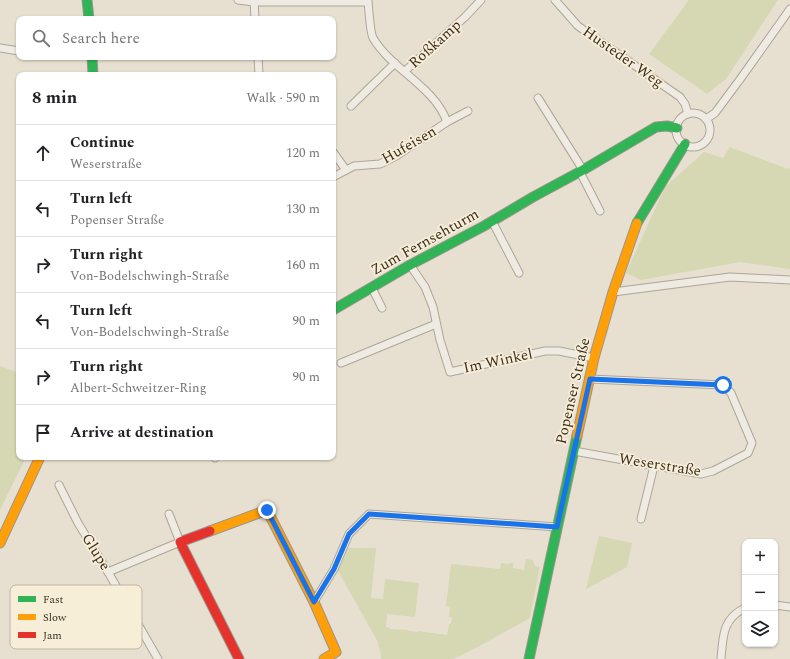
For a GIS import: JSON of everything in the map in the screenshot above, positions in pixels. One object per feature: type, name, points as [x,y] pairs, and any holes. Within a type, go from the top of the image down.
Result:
[{"type":"street","points":[[87,0],[89,16]]},
{"type":"street","name":"Hufeisen","points":[[238,0],[368,1],[372,37],[395,63],[441,107],[448,122]]},
{"type":"street","name":"Roßkamp","points":[[405,71],[465,17],[481,0]]},
{"type":"street","name":"Husteder Weg","points":[[555,0],[578,26],[680,97],[685,104],[688,114]]},
{"type":"street","points":[[254,1],[255,16]]},
{"type":"street","points":[[706,119],[715,113],[790,9]]},
{"type":"street","points":[[0,48],[16,51]]},
{"type":"street","points":[[92,60],[93,72]]},
{"type":"street","points":[[258,60],[259,72]]},
{"type":"street","points":[[351,106],[395,63]]},
{"type":"street","points":[[538,98],[581,171],[600,211]]},
{"type":"street","name":"Hufeisen","points":[[336,175],[354,166],[380,164],[396,156],[448,122],[468,111]]},
{"type":"street","points":[[688,114],[698,114],[706,119],[710,130],[709,135],[702,144],[696,146],[685,144],[678,137],[677,128],[681,119],[688,114]]},
{"type":"street","name":"Zum Fernsehturm","points":[[336,308],[410,265],[581,171],[656,127],[667,126],[677,128]]},
{"type":"street","name":"Popenser Straße","points":[[529,659],[594,358],[613,292],[635,226],[685,144]]},
{"type":"street","points":[[336,156],[346,170]]},
{"type":"street","name":"Zum Fernsehturm","points":[[492,221],[519,273]]},
{"type":"street","name":"Im Winkel","points":[[410,265],[425,287],[433,307],[440,340],[450,372],[545,351],[559,351],[594,358]]},
{"type":"street","points":[[613,292],[730,277],[790,280]]},
{"type":"street","name":"Zum Fernsehturm","points":[[372,288],[382,308]]},
{"type":"street","points":[[341,363],[436,324]]},
{"type":"street","name":"Weserstraße","points":[[574,451],[701,474],[713,471],[748,453],[752,442],[730,393],[723,385],[590,379]]},
{"type":"street","points":[[0,543],[39,460]]},
{"type":"street","points":[[641,520],[654,466]]},
{"type":"street","name":"Glupe","points":[[59,485],[78,523],[115,585]]},
{"type":"street","points":[[108,572],[180,542],[267,510],[314,602],[336,652],[324,659]]},
{"type":"street","points":[[169,514],[180,542],[239,659]]},
{"type":"street","points":[[314,602],[334,569],[349,534],[369,514],[557,527]]},
{"type":"street","points":[[778,605],[790,607]]},
{"type":"street","points":[[720,659],[724,629],[734,615],[742,610]]},
{"type":"street","name":"Glupe","points":[[142,631],[158,659]]},
{"type":"green space","points":[[689,0],[778,0],[726,79],[707,94],[649,54]]},
{"type":"green space","points":[[730,147],[788,169],[790,168],[790,269],[740,262],[641,280],[626,273],[665,187],[704,152],[723,158]]},
{"type":"green space","points":[[0,366],[16,372],[16,460],[25,460],[0,510]]},
{"type":"green space","points":[[599,536],[632,543],[627,567],[586,589]]},
{"type":"green space","points":[[348,548],[376,548],[371,598],[383,599],[385,579],[419,583],[415,617],[387,614],[386,627],[390,629],[447,635],[452,617],[449,617],[450,607],[446,606],[451,564],[500,569],[501,563],[513,563],[513,568],[524,570],[526,559],[533,560],[535,566],[540,567],[530,618],[453,659],[381,659],[378,642],[338,571]]},
{"type":"traffic: fast","points":[[87,0],[89,16]]},
{"type":"traffic: fast","points":[[92,60],[93,72]]},
{"type":"traffic: fast","points":[[336,308],[410,265],[484,226],[583,170],[656,127],[667,126],[677,128]]},
{"type":"traffic: fast","points":[[637,223],[685,144]]},
{"type":"traffic: fast","points":[[529,659],[577,436]]},
{"type":"traffic: slow","points":[[577,436],[594,358],[613,292],[637,223]]},
{"type":"traffic: slow","points":[[0,543],[39,460]]},
{"type":"traffic: slow","points":[[210,531],[267,510],[314,602],[336,652],[324,659]]},
{"type":"traffic: jam","points":[[210,531],[180,542],[239,659]]},
{"type":"route","points":[[267,510],[314,602],[334,569],[349,534],[369,514],[557,527],[590,379],[723,385]]}]
